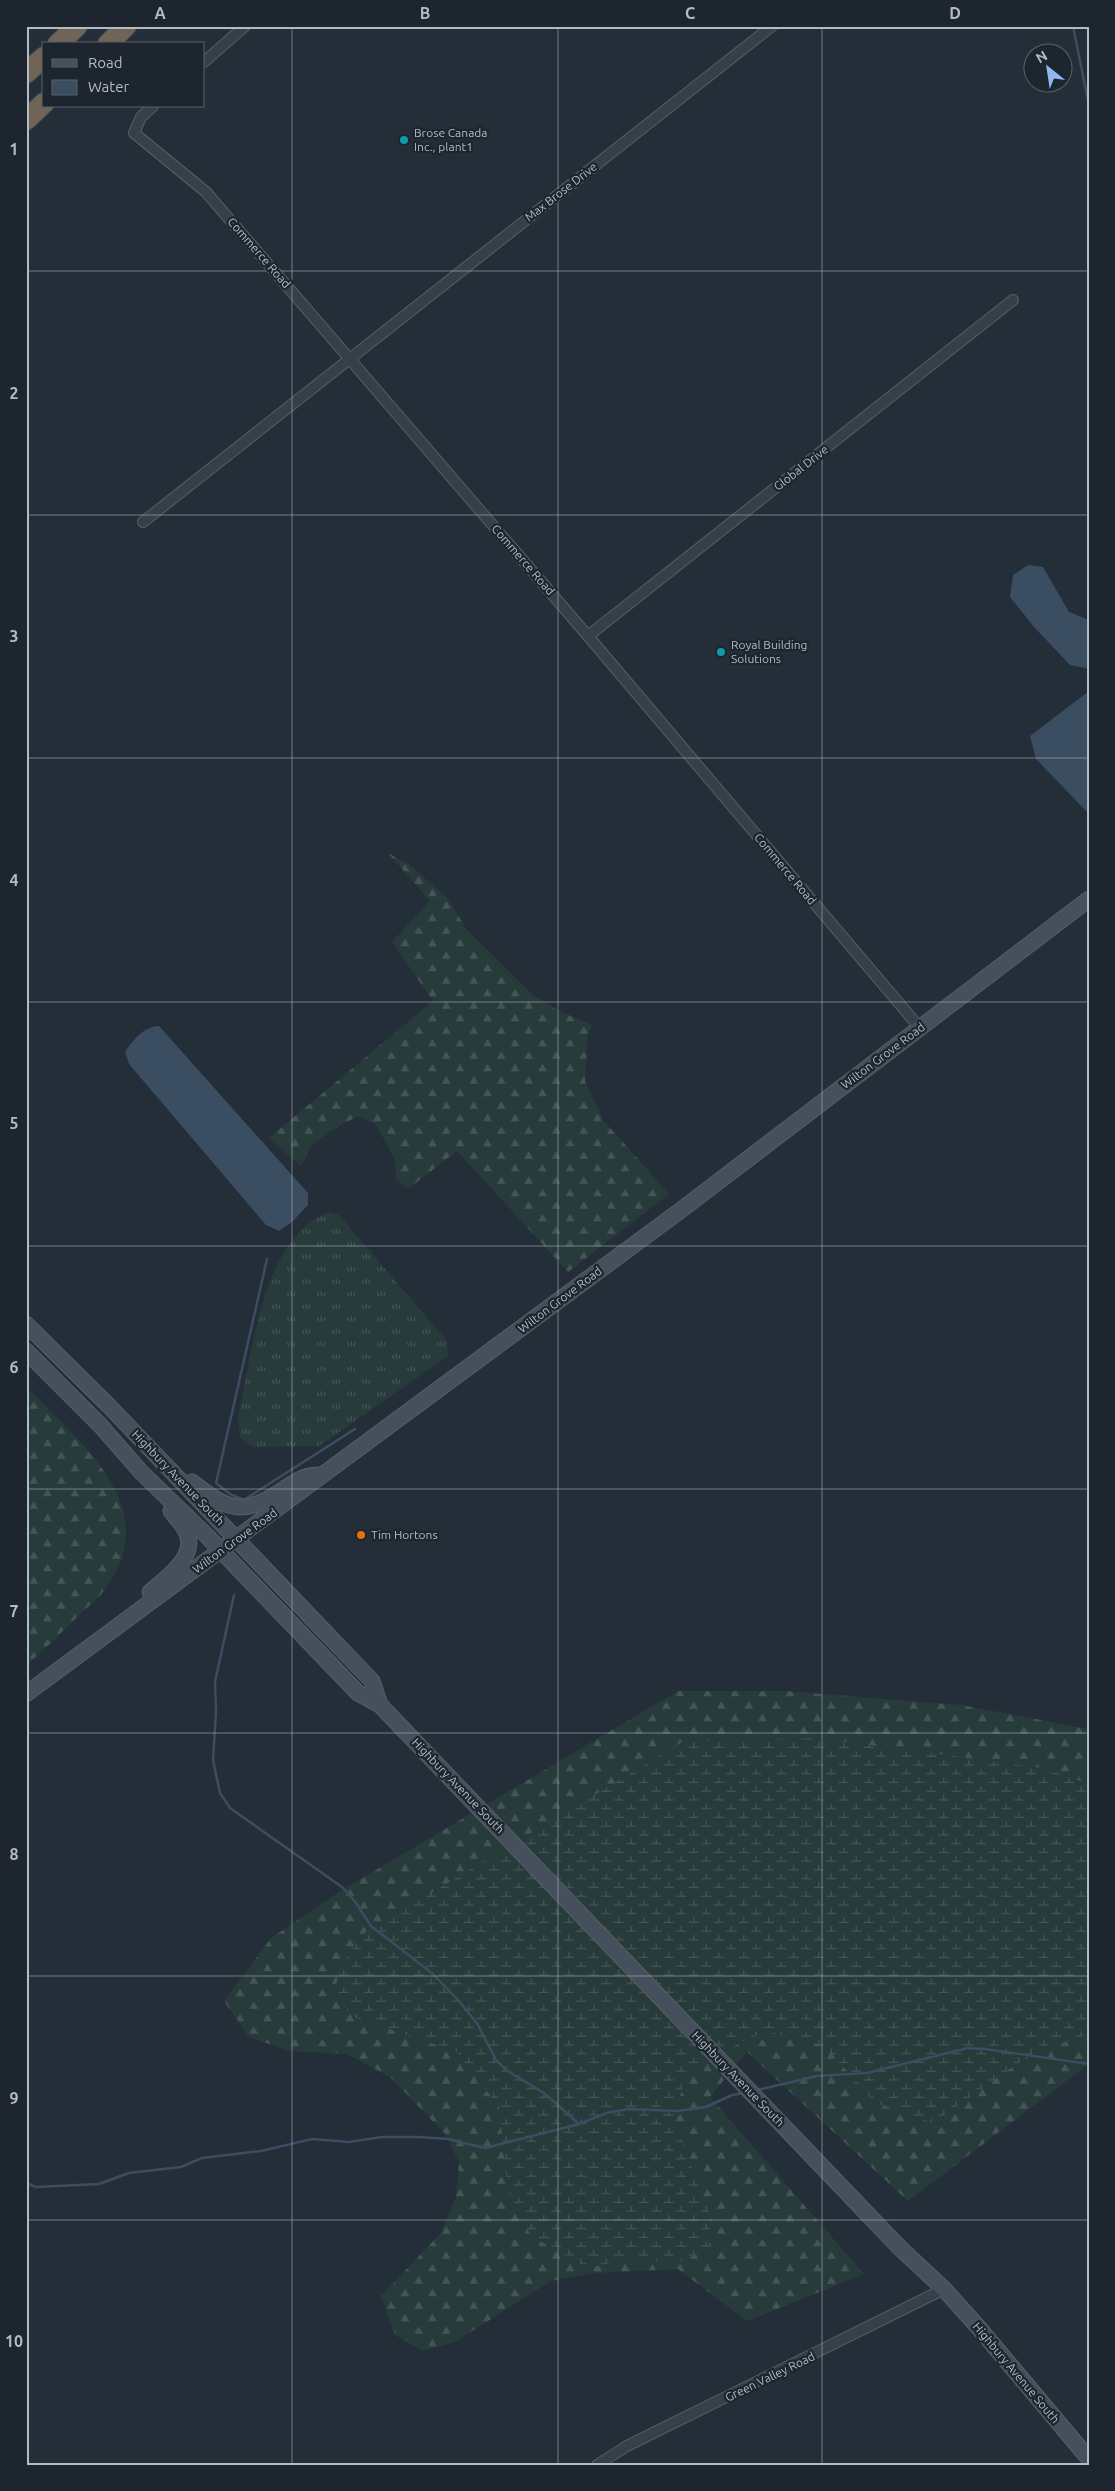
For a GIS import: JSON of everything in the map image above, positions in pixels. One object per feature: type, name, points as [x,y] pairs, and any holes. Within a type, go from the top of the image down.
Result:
[{"type":"highway","points":[[60,42],[77,26]]},
{"type":"highway","points":[[110,42],[126,26]]},
{"type":"highway","points":[[26,73],[42,59]]},
{"type":"highway","points":[[26,120],[42,105]]},
{"type":"main road","name":"Wilton Grove Road","points":[[26,1694],[221,1552],[673,1216],[1089,899]]},
{"type":"main road","name":"Highbury Avenue South","points":[[26,1324],[158,1457],[372,1681],[380,1705]]},
{"type":"main road","name":"Highbury Avenue South","points":[[26,1351],[100,1424],[141,1472],[358,1693],[380,1705],[900,2248],[944,2289],[1089,2458]]},
{"type":"main road","points":[[158,1457],[220,1502],[234,1507],[261,1504],[298,1479],[311,1475],[324,1475]]},
{"type":"main road","points":[[76,1658],[107,1626],[177,1568],[189,1548],[188,1537],[184,1527],[141,1472]]},
{"type":"street","points":[[205,61],[245,26]]},
{"type":"street","name":"Max Brose Drive","points":[[143,522],[772,26]]},
{"type":"street","name":"Commerce Road","points":[[151,108],[141,117],[134,133],[206,192],[588,636],[920,1028]]},
{"type":"street","name":"Global Drive","points":[[588,636],[1013,300]]},
{"type":"street","name":"Green Valley Road","points":[[597,2465],[627,2446],[944,2289]]},
{"type":"green space","points":[[388,853],[410,865],[448,899],[467,930],[534,996],[559,1011],[592,1025],[588,1033],[585,1081],[604,1121],[669,1194],[568,1272],[457,1151],[408,1189],[396,1179],[395,1158],[375,1124],[358,1116],[332,1130],[311,1146],[301,1166],[269,1138],[433,1001],[392,942],[430,901]]},
{"type":"green space","points":[[328,1212],[339,1215],[447,1341],[448,1356],[319,1446],[252,1447],[240,1437],[238,1418],[263,1302],[274,1273],[288,1247],[305,1226]]},
{"type":"green space","points":[[26,1386],[91,1454],[109,1479],[121,1505],[126,1532],[121,1561],[103,1592],[26,1666]]},
{"type":"green space","points":[[678,1691],[785,1691],[961,1705],[1089,1729],[1089,2064],[908,2201],[747,2052],[710,2097],[864,2274],[747,2321],[678,2269],[594,2273],[551,2281],[455,2342],[423,2351],[395,2335],[381,2296],[440,2234],[456,2197],[459,2162],[445,2134],[390,2077],[347,2054],[290,2051],[249,2037],[224,2001],[271,1938],[342,1890]]},
{"type":"green space","points":[[818,1738],[1042,1768],[1089,1784],[1089,2034],[1034,2052],[933,2123],[875,2103],[825,2046],[766,2031],[708,2058],[684,2083],[673,2119],[710,2214],[709,2250],[672,2264],[633,2258],[588,2268],[531,2236],[508,2191],[499,2107],[457,2052],[353,2017],[334,1993],[340,1967],[363,1934],[684,1741]]},
{"type":"water","points":[[1028,565],[1043,567],[1069,612],[1089,620],[1089,669],[1070,665],[1034,627],[1010,597],[1013,575]]},
{"type":"water","points":[[1089,691],[1089,814],[1036,759],[1030,736]]},
{"type":"water","points":[[159,1026],[308,1193],[308,1205],[292,1222],[279,1231],[266,1225],[129,1064],[125,1052],[139,1034]]},
{"type":"waterway","points":[[1073,26],[1089,106]]},
{"type":"waterway","points":[[267,1259],[216,1483],[230,1494],[244,1500],[355,1429]]},
{"type":"waterway","points":[[234,1595],[215,1682],[216,1712],[213,1760],[220,1793],[230,1808],[342,1887],[356,1903],[371,1926],[433,1974],[460,2002],[478,2025],[496,2060],[506,2070],[544,2093],[579,2124]]},
{"type":"waterway","points":[[758,2090],[817,2076],[867,2073],[968,2048],[1089,2064]]},
{"type":"waterway","points":[[26,2183],[36,2187],[99,2184],[129,2173],[181,2167],[202,2158],[261,2151],[312,2139],[349,2142],[382,2137],[419,2137],[448,2139],[485,2148],[579,2124],[607,2113],[628,2109],[678,2111],[706,2107],[732,2095],[745,2093]]},
{"type":"place","name":"Brose Canada Inc., plant1","points":[[404,140]]},
{"type":"place","name":"Royal Building Solutions","points":[[721,652]]},
{"type":"place","name":"Tim Hortons","points":[[361,1535]]}]
